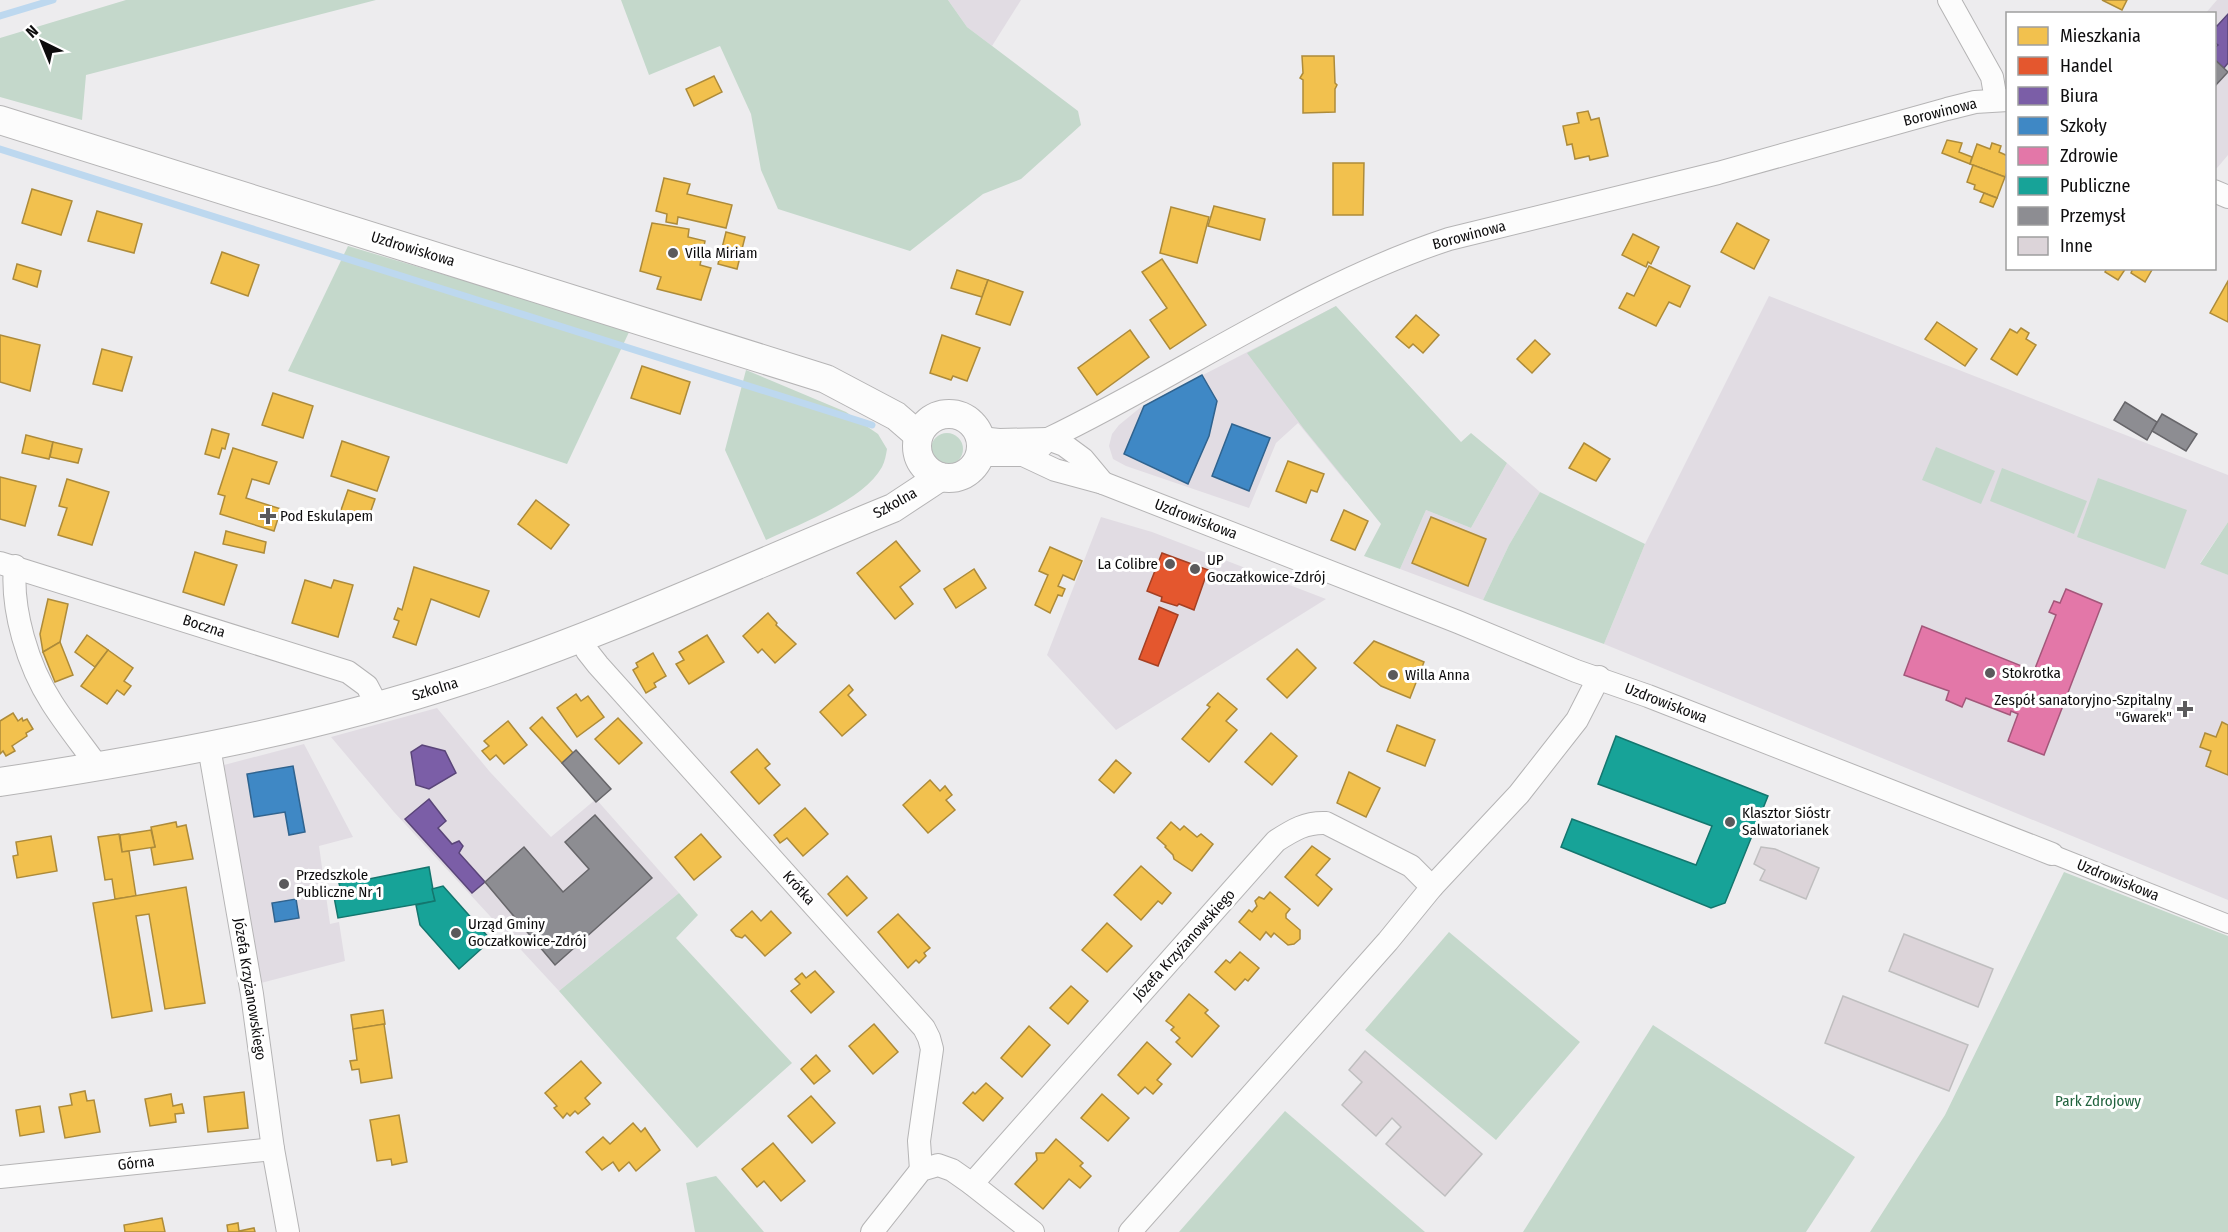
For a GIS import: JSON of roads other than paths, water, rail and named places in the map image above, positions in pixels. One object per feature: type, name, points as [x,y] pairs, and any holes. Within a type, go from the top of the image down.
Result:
[{"type":"street","name":"Borowinowa","points":[[1023,455],[1037,451],[1048,439],[1298,303],[1418,249],[1449,239],[1718,173],[1957,107],[2002,100],[1992,77],[1949,0]]},
{"type":"street","name":"Uzdrowiskowa","points":[[0,120],[826,379],[852,378],[908,401],[925,427]]},
{"type":"street","points":[[941,414],[960,416],[976,428],[980,446],[975,464],[959,476],[931,471],[918,456],[916,446],[925,427],[941,414]]},
{"type":"street","points":[[1083,459],[1083,437],[1088,419]]},
{"type":"street","points":[[980,446],[999,440],[1048,439]]},
{"type":"street","name":"Uzdrowiskowa","points":[[1048,439],[1064,445],[1083,459],[1103,483]]},
{"type":"street","points":[[980,446],[1023,455]]},
{"type":"street","name":"Uzdrowiskowa","points":[[1023,455],[1055,470],[1103,483],[1458,622],[1576,671],[1599,677],[2228,924]]},
{"type":"street","name":"Szkolna","points":[[0,782],[210,747],[378,707],[466,679],[580,638],[848,526],[888,496],[931,471]]},
{"type":"street","name":"Boczna","points":[[7,564],[348,672],[367,686],[378,707]]},
{"type":"street","name":"Boczna","points":[[7,564],[18,617],[40,680],[51,702],[98,767]]},
{"type":"street","name":"Krótka","points":[[580,638],[598,665],[924,1028],[932,1049],[919,1141],[921,1170]]},
{"type":"street","points":[[1130,1232],[1388,941],[1432,887],[1519,794],[1577,720],[1599,677]]},
{"type":"street","name":"Józefa Krzyżanowskiego","points":[[210,747],[252,994],[273,1149],[288,1232]]},
{"type":"street","name":"Józefa Krzyżanowskiego","points":[[972,1184],[1276,841],[1298,827],[1315,822],[1326,823],[1411,866],[1432,887]]},
{"type":"street","name":"Górna","points":[[0,1177],[273,1149]]},
{"type":"street","points":[[872,1232],[921,1170],[938,1165],[952,1170],[972,1184],[1033,1232]]},
{"type":"waterway","points":[[0,16],[53,0]]},
{"type":"waterway","points":[[0,149],[872,425]]},
{"type":"place","name":"Villa Miriam","points":[[673,253]]},
{"type":"place","name":"Pod Eskulapem","points":[[268,516]]},
{"type":"place","name":"La Colibre","points":[[1170,564]]},
{"type":"place","name":"UP Goczałkowice-Zdrój","points":[[1195,569]]},
{"type":"place","name":"Stokrotka","points":[[1990,673]]},
{"type":"place","name":"Willa Anna","points":[[1393,675]]},
{"type":"place","name":"Zespół sanatoryjno-Szpitalny \"Gwarek\"","points":[[2185,709]]},
{"type":"place","name":"Klasztor Sióstr Salwatorianek","points":[[1730,822]]},
{"type":"place","name":"Przedszkole Publiczne Nr 1","points":[[284,884]]},
{"type":"place","name":"Urząd Gminy Goczałkowice-Zdrój","points":[[456,933]]},
{"type":"park label","name":"Park Zdrojowy","points":[[2098,1101]]}]
